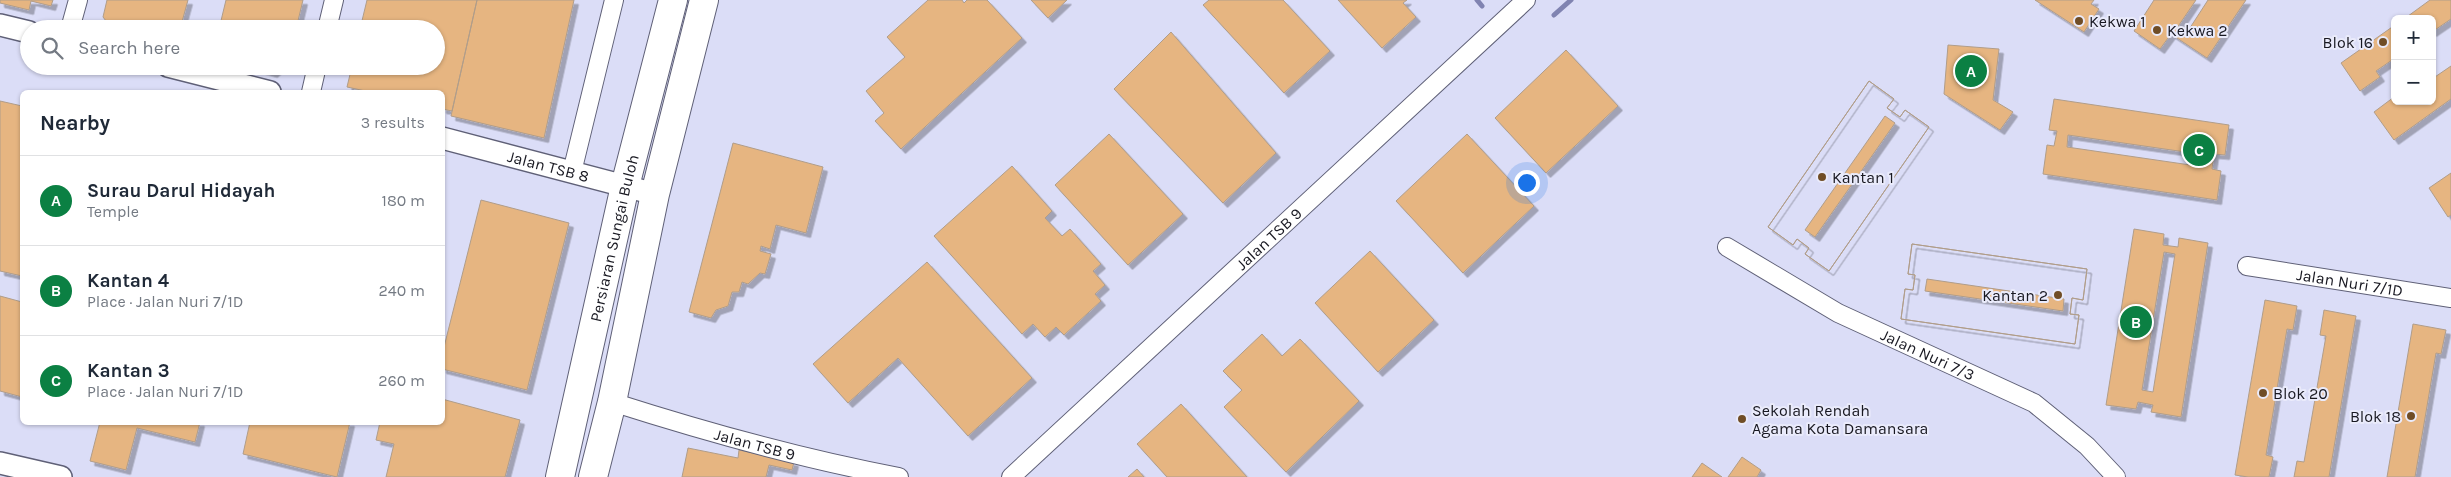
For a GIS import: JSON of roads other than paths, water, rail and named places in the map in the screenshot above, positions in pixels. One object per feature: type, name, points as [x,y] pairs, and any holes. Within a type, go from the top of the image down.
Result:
[{"type":"main road","name":"Persiaran Sungai Buloh","points":[[560,477],[625,186],[673,0]]},
{"type":"main road","name":"Persiaran Sungai Buloh","points":[[593,477],[612,402],[656,194],[704,0]]},
{"type":"street","points":[[72,20],[78,0]]},
{"type":"street","points":[[329,20],[334,0]]},
{"type":"street","points":[[572,172],[614,0]]},
{"type":"street","name":"Jalan TSB 9","points":[[1011,477],[1525,0]]},
{"type":"street","points":[[0,25],[20,30]]},
{"type":"street","points":[[203,75],[262,90]]},
{"type":"street","points":[[312,90],[316,75]]},
{"type":"street","name":"Jalan TSB 8","points":[[445,139],[656,194]]},
{"type":"street","name":"Jalan Nuri 7/3","points":[[1727,247],[1838,313],[2034,403],[2087,446],[2116,477]]},
{"type":"street","name":"Jalan Nuri 7/1D","points":[[2247,266],[2451,298]]},
{"type":"street","name":"Jalan TSB 9","points":[[612,402],[839,472],[899,477]]},
{"type":"street","points":[[0,463],[61,477]]},
{"type":"waterway","points":[[1477,0],[1482,6]]},
{"type":"waterway","points":[[1554,15],[1571,0]]},
{"type":"place","name":"Kekwa 1","points":[[2079,21]]},
{"type":"place","name":"Kekwa 2","points":[[2157,30]]},
{"type":"place","name":"Blok 16","points":[[2383,42]]},
{"type":"place","name":"Surau Darul Hidayah","points":[[1971,71]]},
{"type":"place","name":"Kantan 3","points":[[2199,150]]},
{"type":"place","name":"Kantan 1","points":[[1822,177]]},
{"type":"place","name":"Kantan 2","points":[[2058,295]]},
{"type":"place","name":"Kantan 4","points":[[2136,322]]},
{"type":"place","name":"Blok 20","points":[[2263,393]]},
{"type":"place","name":"Blok 18","points":[[2411,416]]},
{"type":"place","name":"Sekolah Rendah Agama Kota Damansara","points":[[1742,419]]}]
